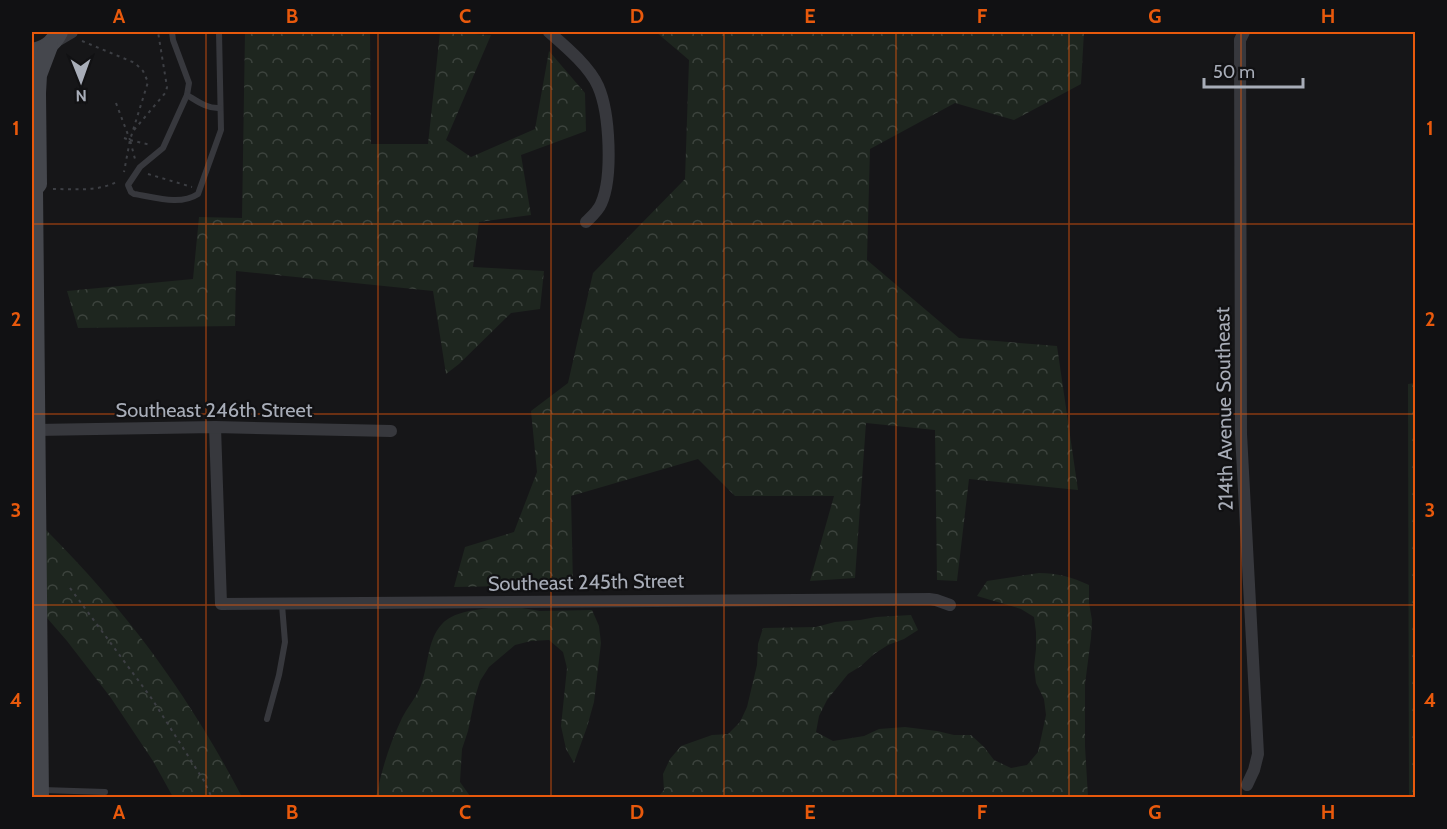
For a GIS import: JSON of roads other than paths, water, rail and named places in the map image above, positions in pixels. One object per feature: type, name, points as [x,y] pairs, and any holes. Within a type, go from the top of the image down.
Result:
[{"type":"street","points":[[32,52],[39,51],[53,40],[72,32]]},
{"type":"street","points":[[549,32],[578,58],[597,85],[606,111],[607,186],[600,206],[586,222]]},
{"type":"street","name":"214th Avenue Southeast","points":[[1244,32],[1240,40],[1241,434],[1258,754],[1247,785]]},
{"type":"street","points":[[40,794],[36,756],[33,188],[38,184],[38,75],[53,40]]},
{"type":"street","name":"Southeast 246th Street","points":[[36,430],[215,427],[391,431]]},
{"type":"street","name":"Southeast 245th Street","points":[[215,427],[221,604],[929,598],[950,605]]},
{"type":"lane","points":[[172,32],[189,83],[187,95],[163,148],[140,166],[128,185],[134,194],[179,200],[191,199],[198,194],[220,130],[219,32]]},
{"type":"lane","points":[[187,95],[213,109],[220,108]]},
{"type":"lane","points":[[267,719],[285,642],[282,605]]},
{"type":"lane","points":[[40,794],[105,792]]}]
